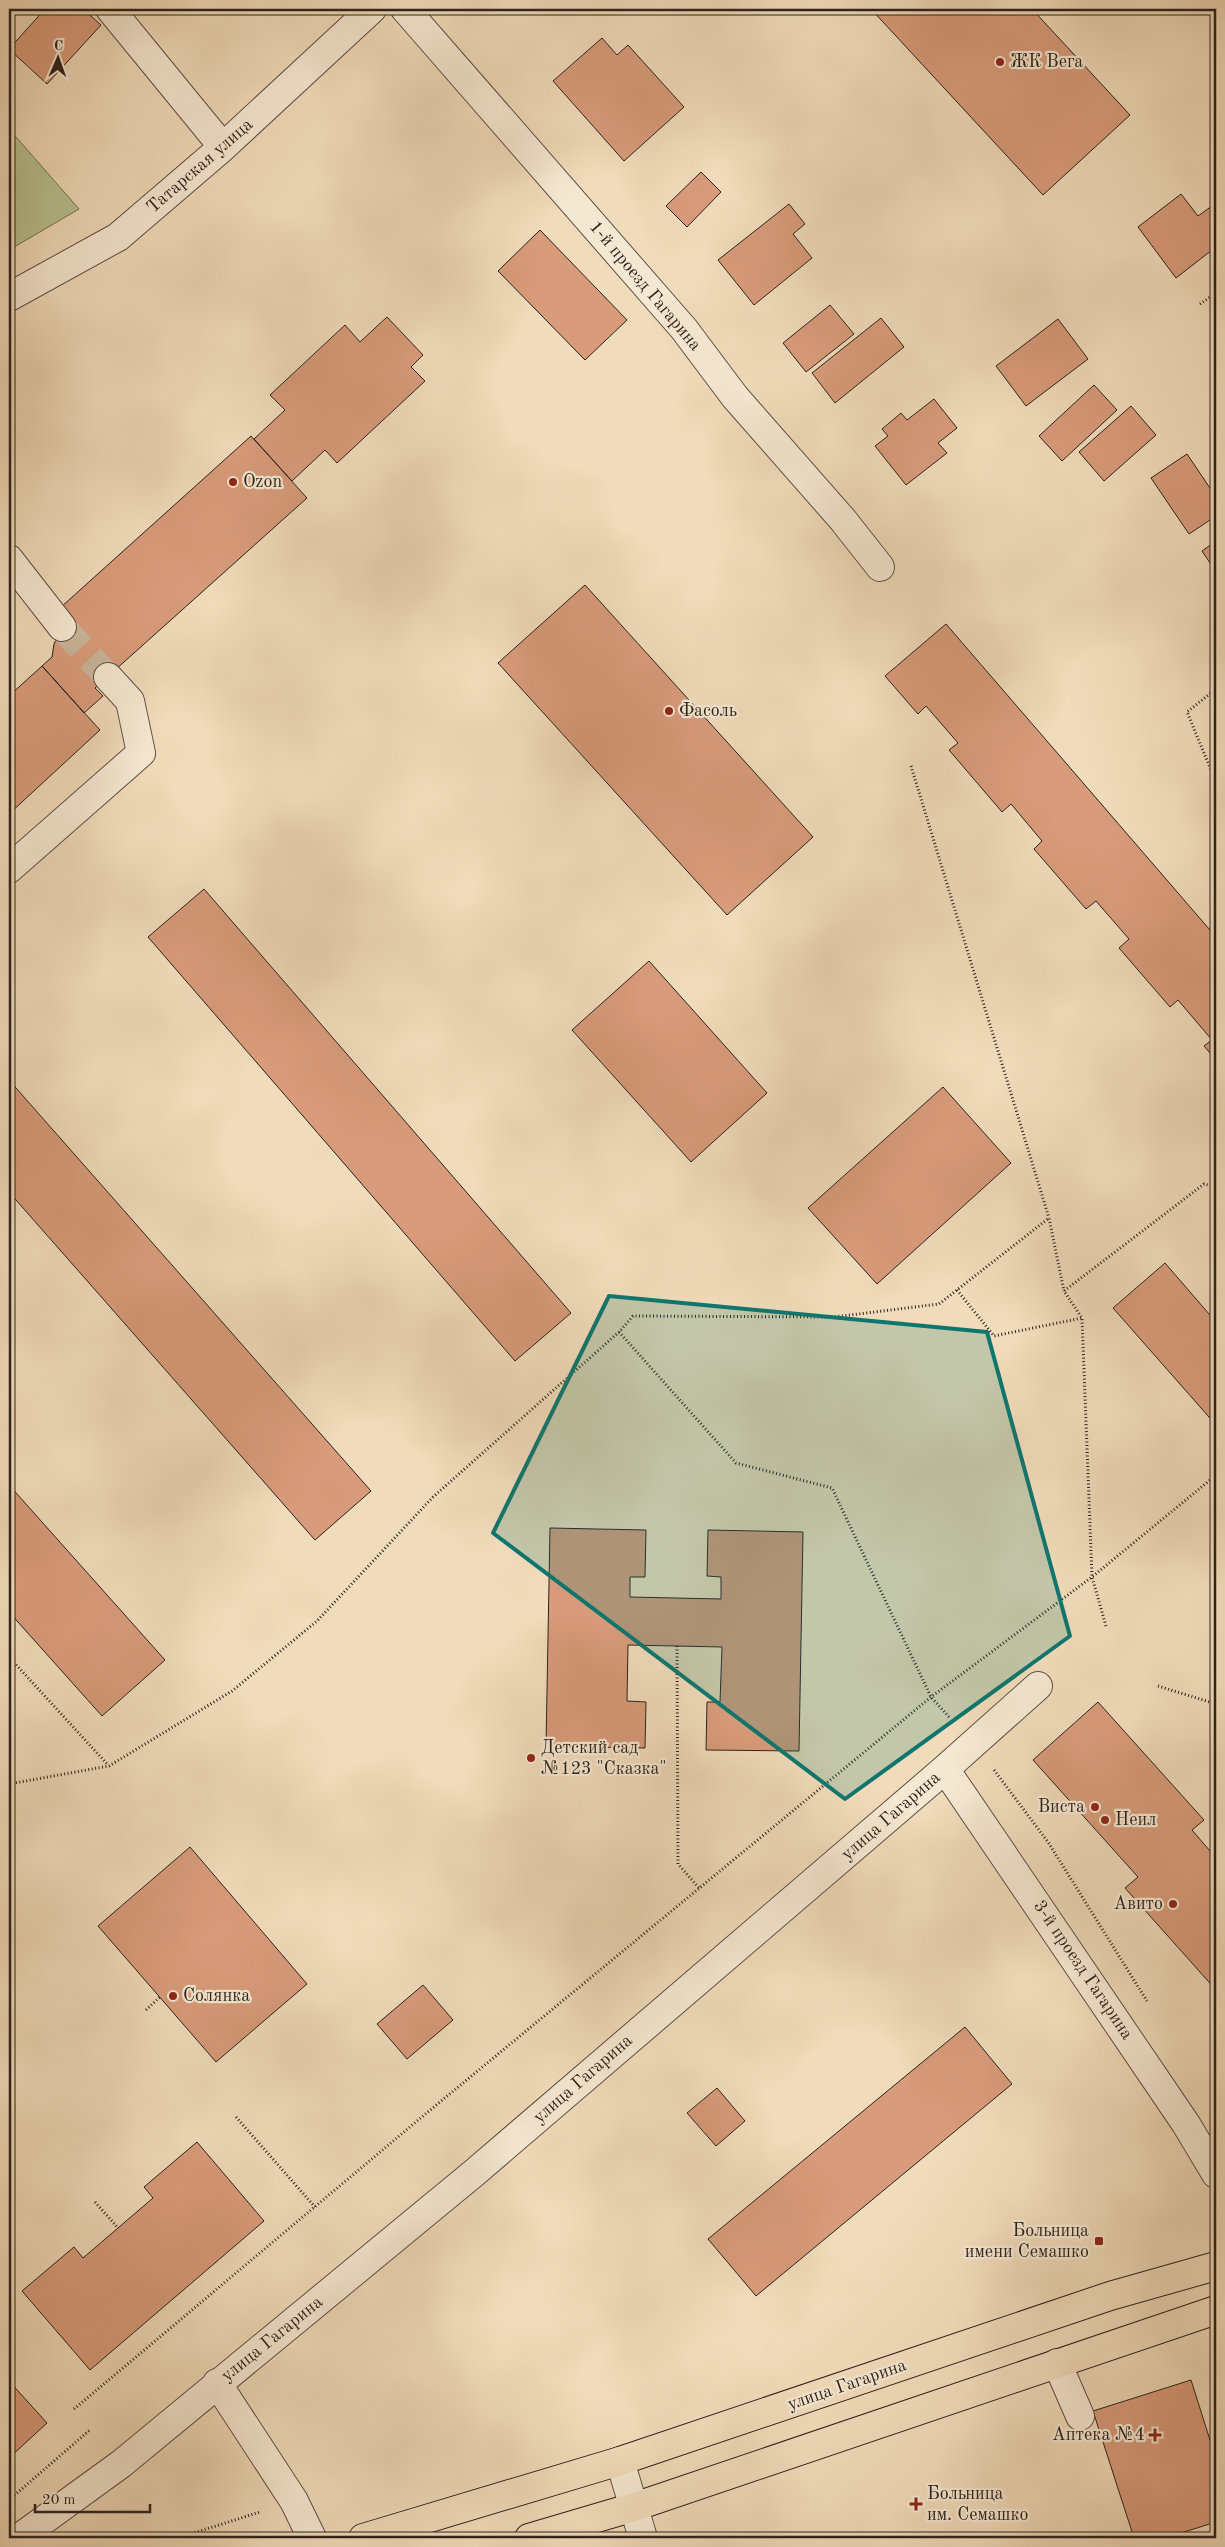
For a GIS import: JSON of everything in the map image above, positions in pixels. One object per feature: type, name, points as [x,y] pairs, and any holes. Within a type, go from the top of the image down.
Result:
[{"type":"main road","name":"улица Гагарина","points":[[362,2538],[620,2461],[1110,2296],[1216,2266]]},
{"type":"main road","points":[[529,2538],[634,2507],[1216,2310]]},
{"type":"street","points":[[110,9],[223,147]]},
{"type":"street","name":"Татарская улица","points":[[9,298],[118,237],[223,147],[372,9]]},
{"type":"street","name":"1-й проезд Гагарина","points":[[405,9],[684,329],[735,397],[843,520],[880,567]]},
{"type":"street","points":[[9,559],[62,627]]},
{"type":"street","points":[[9,869],[141,754],[130,701],[108,677]]},
{"type":"street","name":"улица Гагарина","points":[[19,2538],[121,2464],[474,2173],[974,1744],[1038,1686]]},
{"type":"street","name":"3-й проезд Гагарина","points":[[945,1769],[1181,2116],[1216,2174]]},
{"type":"street","points":[[1057,2363],[1080,2416]]},
{"type":"street","points":[[217,2384],[294,2501],[312,2538]]},
{"type":"street","points":[[620,2461],[643,2538]]},
{"type":"path","points":[[1200,304],[1216,293]]},
{"type":"path","points":[[1216,688],[1187,712],[1216,782]]},
{"type":"path","points":[[911,766],[1049,1218],[1064,1291],[1082,1318],[1092,1577],[1106,1626]]},
{"type":"path","points":[[1064,1291],[1204,1184],[1216,1187]]},
{"type":"path","points":[[9,1784],[109,1766],[232,1692],[316,1620],[433,1497],[618,1332],[633,1316],[834,1317],[939,1304],[1049,1218]]},
{"type":"path","points":[[957,1290],[994,1336],[1082,1318]]},
{"type":"path","points":[[618,1332],[736,1463],[832,1488],[931,1697],[974,1744],[1048,1842],[1148,2003]]},
{"type":"path","points":[[74,2409],[931,1697],[1092,1577],[1214,1476]]},
{"type":"path","points":[[677,1646],[678,1864],[699,1888]]},
{"type":"path","points":[[9,1657],[109,1766]]},
{"type":"path","points":[[1158,1686],[1216,1704]]},
{"type":"path","points":[[146,2010],[160,1997]]},
{"type":"path","points":[[236,2117],[315,2207]]},
{"type":"path","points":[[94,2202],[118,2228]]},
{"type":"path","points":[[9,2500],[92,2429]]},
{"type":"path","points":[[178,2538],[294,2501]]},
{"type":"highlighted area","points":[[609,1296],[987,1332],[1070,1636],[845,1799],[493,1533]]},
{"type":"green space","points":[[9,129],[79,209],[9,250]]},
{"type":"building","points":[[45,9],[83,9],[101,25],[47,84],[9,49]]},
{"type":"building","name":"ЖК Вега","points":[[871,9],[1032,9],[1130,115],[1043,195]]},
{"type":"building","points":[[602,38],[617,55],[628,45],[684,107],[624,161],[553,81]]},
{"type":"building","points":[[701,172],[721,192],[687,227],[666,206]]},
{"type":"building","points":[[1181,194],[1198,216],[1212,206],[1216,212],[1216,247],[1176,278],[1138,227]]},
{"type":"building","points":[[789,204],[805,224],[793,234],[812,258],[754,305],[718,260]]},
{"type":"building","points":[[540,230],[627,320],[585,360],[498,271]]},
{"type":"building","points":[[830,305],[854,334],[806,372],[783,343]]},
{"type":"building","points":[[387,317],[423,355],[411,367],[425,381],[337,463],[325,450],[292,481],[254,439],[285,410],[270,395],[345,325],[360,342]]},
{"type":"building","points":[[881,318],[904,347],[835,403],[812,373]]},
{"type":"building","points":[[1058,319],[1088,359],[1026,406],[996,366]]},
{"type":"building","points":[[1094,385],[1117,410],[1062,461],[1039,436]]},
{"type":"building","points":[[934,399],[957,428],[938,443],[947,453],[906,485],[875,446],[888,436],[882,429],[901,413],[907,420]]},
{"type":"building","points":[[1131,406],[1156,435],[1104,481],[1079,452]]},
{"type":"building","points":[[251,436],[307,498],[95,688],[103,696],[84,713],[42,666],[52,657],[54,644],[62,627],[60,608]]},
{"type":"building","points":[[1187,454],[1216,497],[1216,516],[1189,534],[1151,478]]},
{"type":"building","points":[[1216,541],[1216,572],[1202,551]]},
{"type":"building","points":[[585,585],[813,837],[727,915],[498,663]]},
{"type":"building","points":[[946,624],[1216,937],[1216,1060],[1204,1046],[1212,1040],[1178,1000],[1170,1007],[1119,948],[1129,939],[1096,901],[1086,909],[1034,849],[1042,841],[1011,804],[1002,812],[949,750],[958,743],[926,706],[918,714],[885,676]]},
{"type":"building","points":[[42,666],[100,730],[9,814],[9,696]]},
{"type":"building","points":[[204,889],[571,1313],[515,1361],[148,937]]},
{"type":"building","points":[[649,961],[767,1093],[691,1162],[572,1030]]},
{"type":"building","points":[[9,1080],[371,1491],[315,1540],[9,1192]]},
{"type":"building","points":[[943,1087],[1011,1163],[877,1284],[808,1208]]},
{"type":"building","points":[[1165,1263],[1216,1322],[1216,1425],[1113,1308]]},
{"type":"building","points":[[9,1485],[165,1660],[102,1716],[9,1612]]},
{"type":"building","points":[[550,1528],[646,1530],[645,1577],[630,1577],[630,1597],[721,1599],[721,1577],[707,1576],[708,1530],[803,1532],[799,1751],[706,1750],[707,1702],[720,1702],[722,1647],[628,1645],[627,1701],[646,1702],[645,1748],[546,1746]]},
{"type":"building","points":[[1098,1702],[1204,1820],[1192,1830],[1216,1858],[1216,1990],[1125,1888],[1138,1877],[1033,1760]]},
{"type":"building","points":[[190,1847],[307,1984],[216,2062],[98,1926]]},
{"type":"building","points":[[423,1985],[453,2020],[407,2059],[377,2024]]},
{"type":"building","points":[[965,2027],[1012,2084],[756,2296],[708,2239]]},
{"type":"building","points":[[717,2088],[745,2121],[716,2146],[687,2113]]},
{"type":"building","points":[[197,2142],[264,2221],[90,2370],[22,2291],[74,2247],[83,2258],[153,2198],[144,2187]]},
{"type":"building","name":"Аптека №4","points":[[1191,2380],[1216,2459],[1216,2522],[1165,2538],[1134,2538],[1093,2411]]},
{"type":"building","points":[[9,2381],[47,2423],[9,2458]]},
{"type":"tunnel","points":[[62,627],[108,677]]},
{"type":"place","name":"ЖК Вега","points":[[1000,62]]},
{"type":"place","name":"Ozon","points":[[233,482]]},
{"type":"place","name":"Фасоль","points":[[669,711]]},
{"type":"place","name":"Детский сад №123 \"Сказка\"","points":[[531,1758]]},
{"type":"place","name":"Виста","points":[[1095,1807]]},
{"type":"place","name":"Неил","points":[[1105,1820]]},
{"type":"place","name":"Авито","points":[[1173,1904]]},
{"type":"place","name":"Солянка","points":[[173,1996]]},
{"type":"place","name":"Больница имени Семашко","points":[[1099,2241]]},
{"type":"place","name":"Аптека №4","points":[[1155,2435]]},
{"type":"place","name":"Больница им. Семашко","points":[[916,2504]]}]
